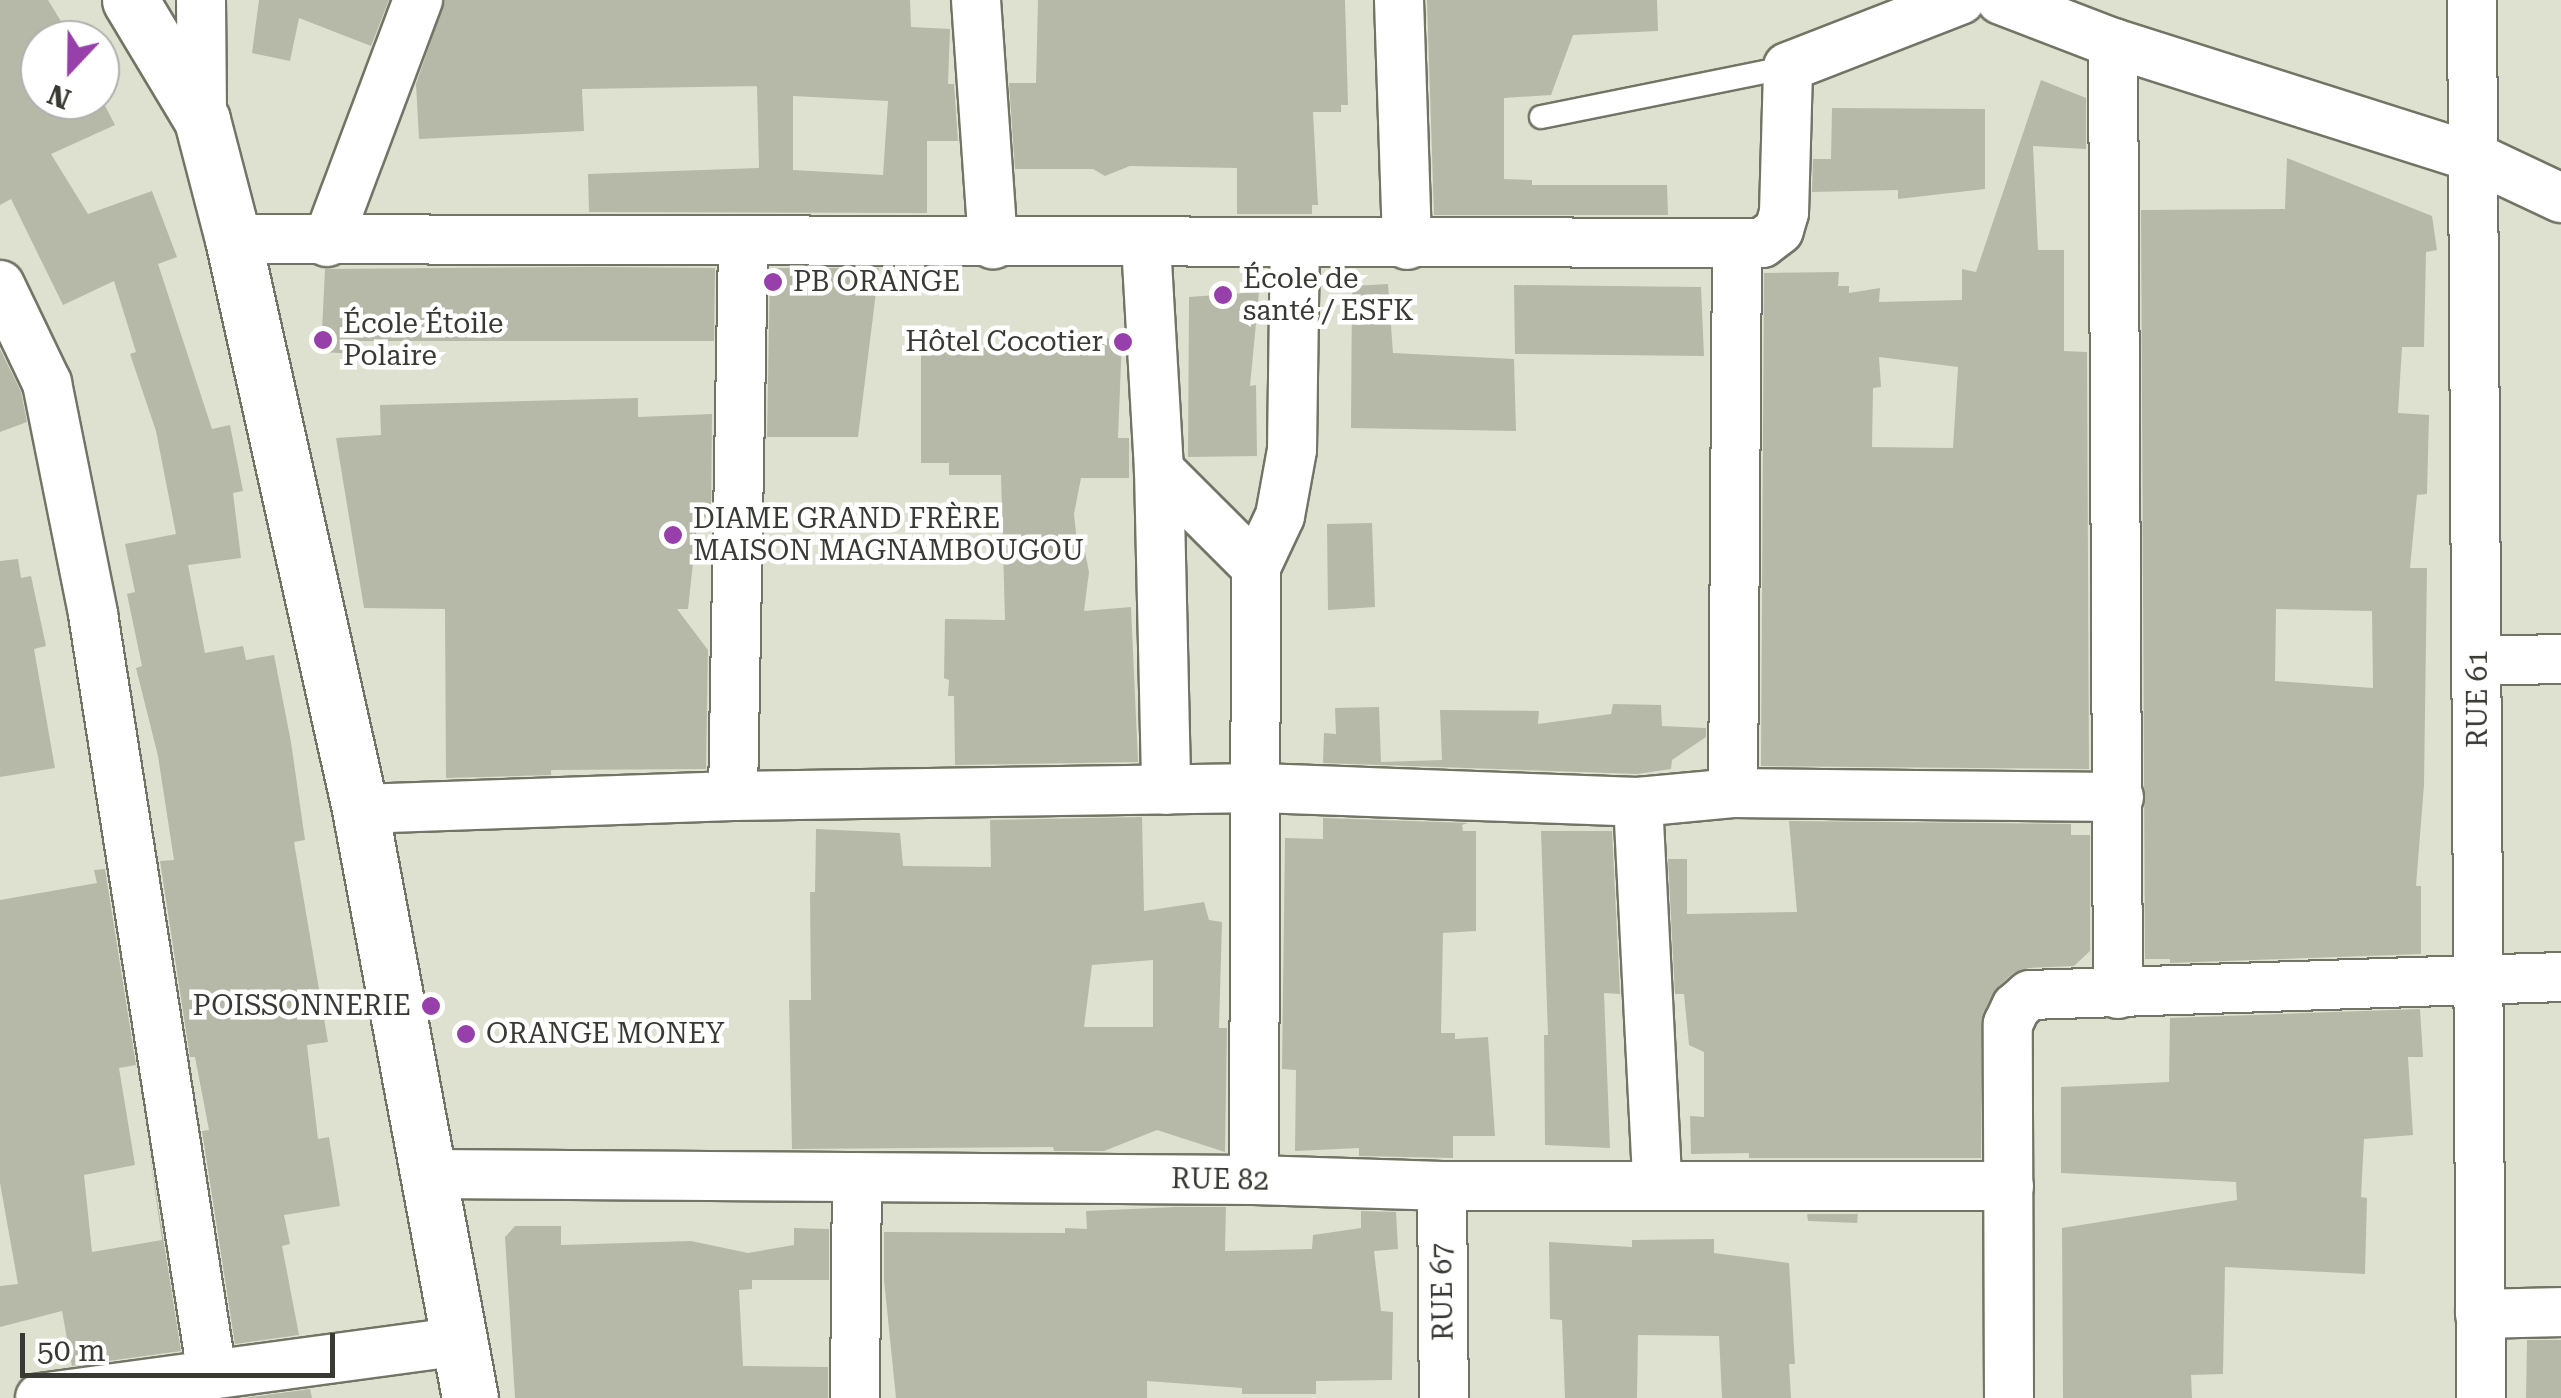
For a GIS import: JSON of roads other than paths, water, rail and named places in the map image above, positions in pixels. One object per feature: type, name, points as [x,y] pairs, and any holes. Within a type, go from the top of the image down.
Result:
[{"type":"street","points":[[130,0],[202,120]]},
{"type":"street","points":[[200,0],[202,120],[233,240],[360,808],[470,1398]]},
{"type":"street","points":[[328,242],[418,0]]},
{"type":"street","points":[[976,0],[993,244]]},
{"type":"street","points":[[1398,0],[1407,245]]},
{"type":"street","points":[[233,240],[1295,246],[1762,244],[1779,230],[1784,213],[1788,67],[1960,0]]},
{"type":"street","points":[[2002,0],[2113,43],[2476,158],[2561,198]]},
{"type":"street","name":"RUE 61","points":[[2472,0],[2476,158],[2480,1398]]},
{"type":"street","points":[[2113,43],[2118,994]]},
{"type":"street","points":[[733,796],[744,243]]},
{"type":"street","points":[[1146,244],[1159,470],[1166,790]]},
{"type":"street","points":[[1254,1180],[1259,788],[1256,566],[1280,516],[1292,450],[1295,246]]},
{"type":"street","points":[[1734,793],[1737,246]]},
{"type":"street","points":[[0,284],[47,382],[89,595],[212,1374]]},
{"type":"street","points":[[1159,470],[1256,566]]},
{"type":"street","points":[[2477,661],[2561,659]]},
{"type":"street","points":[[360,808],[733,796],[1259,788],[1638,802],[1734,793],[2119,796]]},
{"type":"street","points":[[1638,802],[1657,1183]]},
{"type":"street","points":[[2009,1398],[2008,1024],[2016,1007],[2030,995],[2561,977]]},
{"type":"street","name":"RUE 82","points":[[431,1174],[1254,1180],[1442,1186],[2008,1186]]},
{"type":"street","points":[[855,1398],[857,1177]]},
{"type":"street","name":"RUE 67","points":[[1442,1186],[1444,1398]]},
{"type":"street","points":[[2480,1314],[2561,1312]]},
{"type":"street","points":[[40,1398],[460,1341]]},
{"type":"lane","points":[[1541,117],[1788,67]]},
{"type":"place","name":"PB ORANGE","points":[[773,282]]},
{"type":"place","name":"École de santé / ESFK","points":[[1223,295]]},
{"type":"place","name":"École Étoile Polaire","points":[[323,340]]},
{"type":"place","name":"Hôtel Cocotier","points":[[1123,342]]},
{"type":"place","name":"DIAME GRAND FRÈRE MAISON MAGNAMBOUGOU","points":[[673,535]]},
{"type":"place","name":"POISSONNERIE","points":[[431,1006]]},
{"type":"place","name":"ORANGE MONEY","points":[[466,1034]]}]
